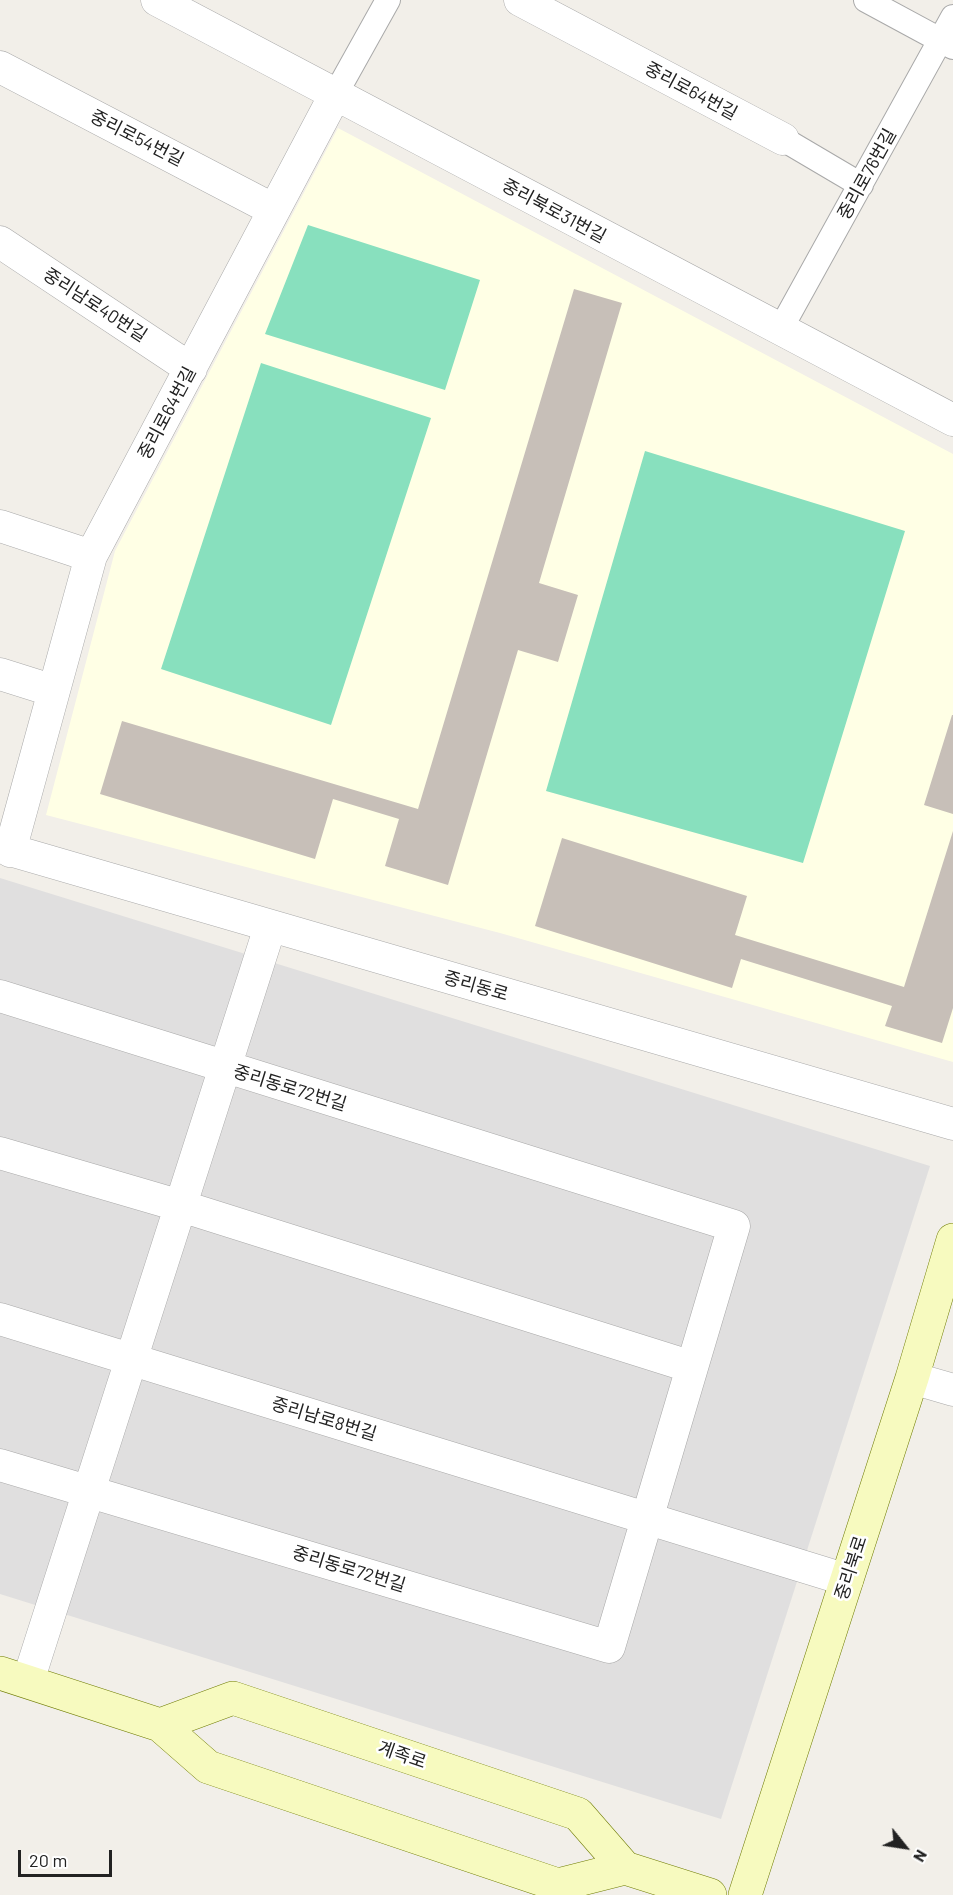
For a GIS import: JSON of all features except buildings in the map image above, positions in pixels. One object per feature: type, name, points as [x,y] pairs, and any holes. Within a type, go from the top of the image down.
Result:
[{"type":"main road","name":"중리북로","points":[[745,1895],[912,1378],[953,1240]]},
{"type":"main road","points":[[14,1677],[160,1725],[208,1767],[558,1885],[625,1868],[710,1895]]},
{"type":"main road","name":"계족로","points":[[160,1725],[233,1698],[578,1814],[625,1868]]},
{"type":"street","name":"중리북로31번길","points":[[157,0],[953,420]]},
{"type":"street","name":"중리로64번길","points":[[5,849],[54,691],[92,556],[335,94],[388,0]]},
{"type":"street","name":"중리로64번길","points":[[520,0],[783,139],[861,185]]},
{"type":"street","points":[[866,0],[947,43]]},
{"type":"street","name":"중리로76번길","points":[[780,330],[861,185],[947,43],[953,17]]},
{"type":"street","name":"중리로54번길","points":[[0,67],[274,210]]},
{"type":"street","name":"중리남로40번길","points":[[0,242],[191,369]]},
{"type":"street","points":[[0,526],[92,556]]},
{"type":"street","points":[[0,674],[54,691]]},
{"type":"street","name":"중리동로","points":[[5,849],[953,1124]]},
{"type":"street","name":"중리동로72번길","points":[[14,1677],[89,1492],[270,927]]},
{"type":"street","name":"중리동로72번길","points":[[0,996],[734,1226],[692,1367]]},
{"type":"street","points":[[0,1153],[180,1206],[692,1367],[647,1518]]},
{"type":"street","name":"중리남로8번길","points":[[0,1319],[847,1580]]},
{"type":"street","points":[[912,1378],[953,1390]]},
{"type":"street","name":"중리동로72번길","points":[[0,1465],[609,1647],[647,1518]]},
{"type":"shaded area","points":[[338,128],[953,454],[953,1062],[500,933],[46,815],[115,551]]},
{"type":"shaded area","points":[[0,878],[930,1166],[721,1819],[0,1594]]},
{"type":"green space","points":[[308,225],[480,280],[445,390],[265,334]]},
{"type":"green space","points":[[261,363],[431,418],[331,725],[161,669]]},
{"type":"green space","points":[[645,451],[905,531],[803,863],[546,791]]}]
